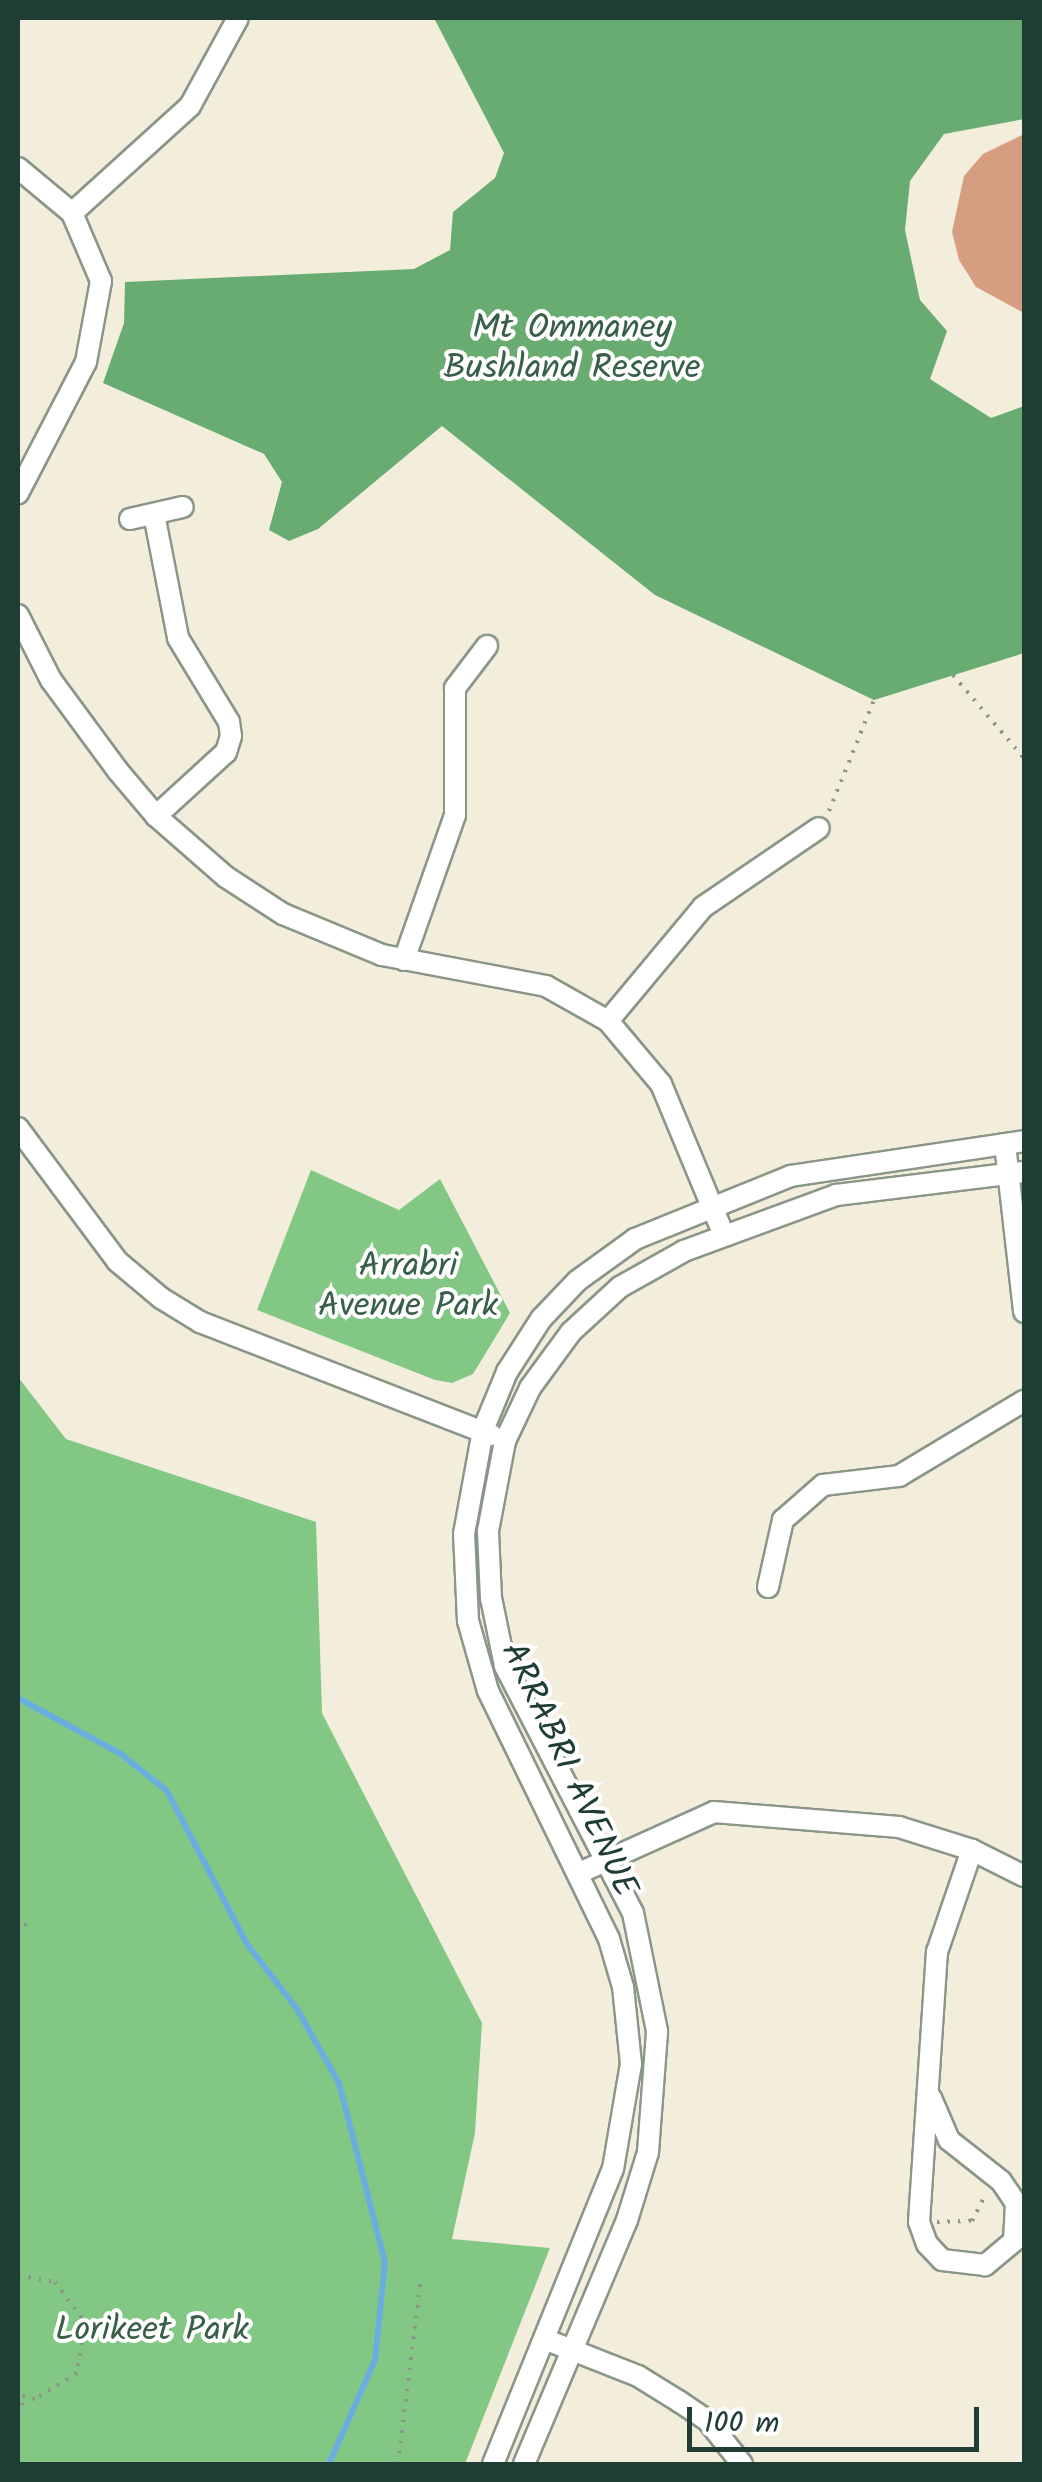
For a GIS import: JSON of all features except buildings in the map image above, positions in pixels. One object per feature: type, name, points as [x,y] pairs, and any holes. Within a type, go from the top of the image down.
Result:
[{"type":"street","points":[[72,213],[190,106],[238,18]]},
{"type":"street","points":[[18,168],[72,213],[101,281],[97,327],[86,362],[18,493]]},
{"type":"street","points":[[130,520],[183,506]]},
{"type":"street","points":[[154,514],[178,638],[229,722],[231,736],[226,752],[156,816]]},
{"type":"street","points":[[18,615],[52,680],[156,816],[226,877],[283,914],[404,960],[546,986],[608,1021],[662,1084],[723,1233]]},
{"type":"street","points":[[404,960],[455,815],[455,688],[487,646]]},
{"type":"street","points":[[608,1021],[703,907],[819,828]]},
{"type":"street","points":[[18,1128],[117,1261],[161,1298],[200,1322],[505,1441]]},
{"type":"street","points":[[1015,1142],[1024,1312]]},
{"type":"street","name":"ARRABRI AVENUE","points":[[493,2464],[613,2169],[630,2089],[629,2028],[618,1966],[579,1873],[488,1691],[468,1622],[464,1534],[482,1430],[507,1372],[576,1280],[635,1239],[710,1204],[839,1165],[1015,1142]]},
{"type":"street","name":"ARRABRI AVENUE","points":[[524,2464],[648,2152],[657,2059],[641,1934],[505,1666],[491,1598],[488,1532],[505,1441],[530,1388],[570,1332],[620,1287],[723,1233],[836,1195],[1016,1172]]},
{"type":"street","points":[[768,1587],[784,1520],[823,1485],[898,1476],[1024,1401]]},
{"type":"street","points":[[579,1873],[714,1812],[899,1827],[972,1850],[1024,1876]]},
{"type":"street","points":[[931,2098],[949,2140],[1012,2194],[1018,2217],[1014,2241],[990,2263],[947,2263],[930,2250],[920,2222],[940,1938],[972,1850]]},
{"type":"street","points":[[544,2339],[638,2376],[708,2421],[742,2464]]},
{"type":"path","points":[[954,675],[1024,758]]},
{"type":"path","points":[[819,828],[839,795],[874,700]]},
{"type":"path","points":[[18,1934],[27,1923]]},
{"type":"path","points":[[920,2222],[972,2221],[996,2177]]},
{"type":"path","points":[[18,2275],[55,2282],[85,2322],[76,2373],[46,2394],[25,2398],[18,2394]]},
{"type":"path","points":[[398,2464],[420,2284]]},
{"type":"path","points":[[18,2414],[25,2398]]},
{"type":"green space","name":"Mt Ommaney Bushland Reserve","points":[[434,18],[1024,18],[1024,119],[944,134],[910,181],[905,230],[920,300],[947,331],[930,379],[991,418],[1024,406],[1024,653],[874,700],[655,595],[442,426],[318,529],[289,541],[269,530],[282,482],[264,454],[103,383],[124,323],[125,282],[414,269],[450,250],[453,212],[495,178],[504,153]]},
{"type":"green space","name":"Arrabri Avenue Park","points":[[311,1170],[399,1210],[440,1179],[510,1313],[473,1374],[452,1383],[435,1380],[257,1310]]},
{"type":"green space","name":"Lorikeet Park","points":[[18,1377],[66,1439],[316,1522],[322,1713],[482,2023],[475,2133],[452,2239],[550,2248],[465,2464],[18,2464]]},
{"type":"waterway","points":[[18,1698],[121,1754],[167,1791],[247,1944],[297,2009],[339,2083],[385,2262],[375,2360],[329,2464]]}]
